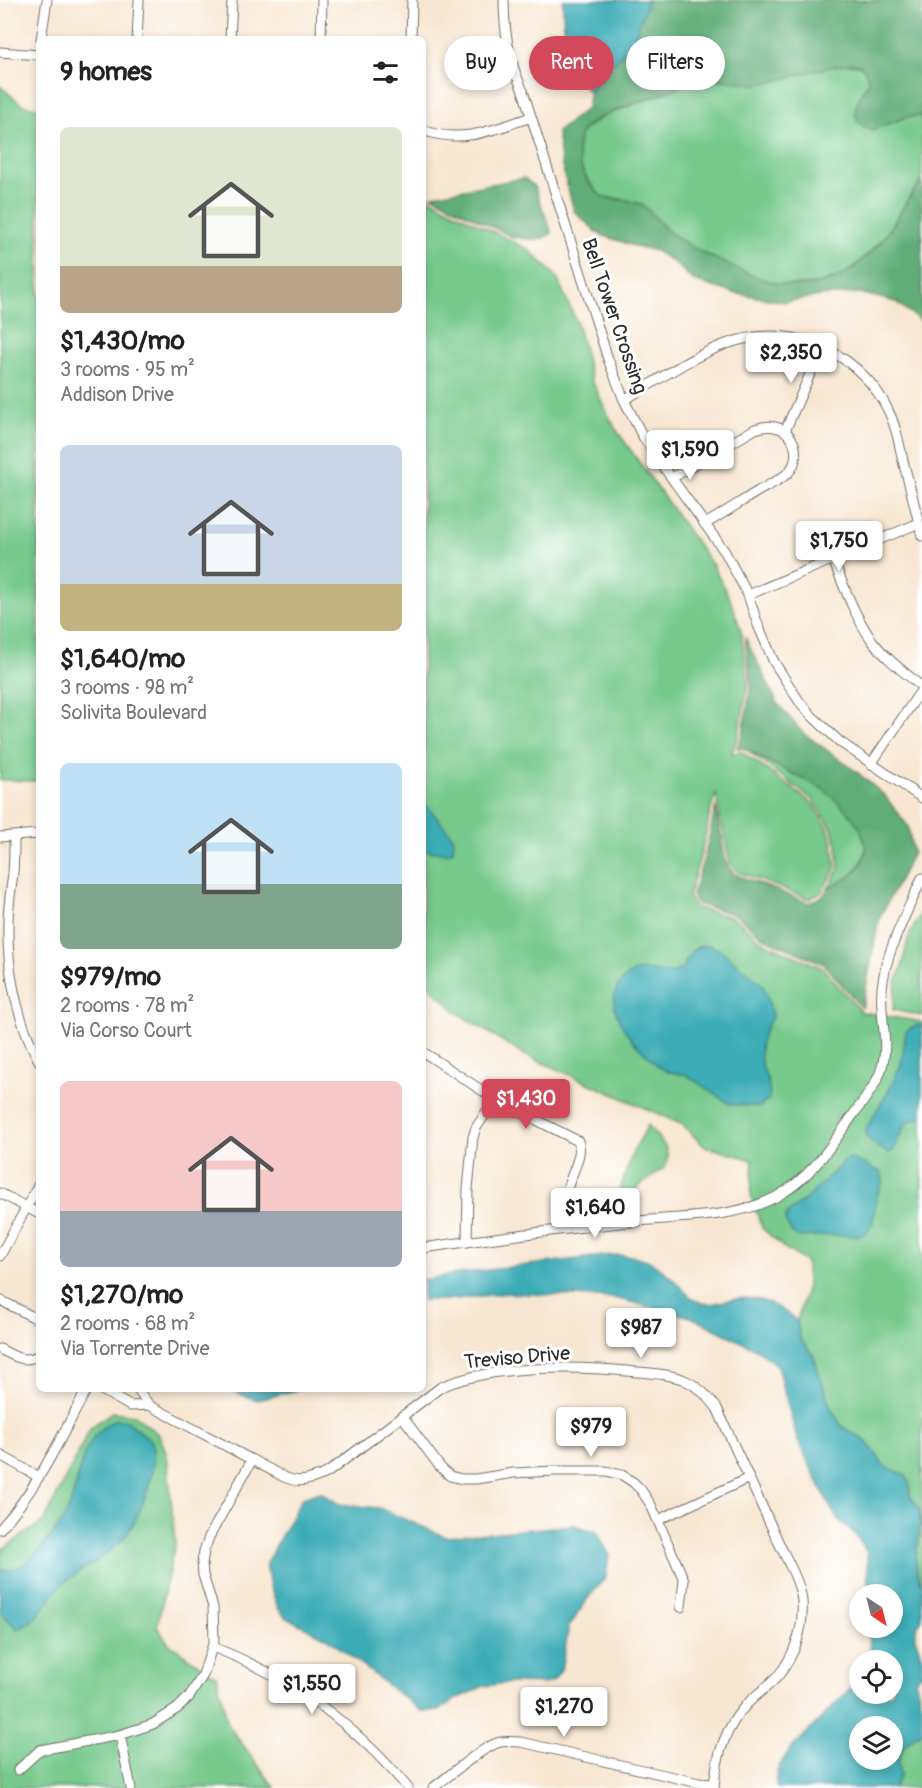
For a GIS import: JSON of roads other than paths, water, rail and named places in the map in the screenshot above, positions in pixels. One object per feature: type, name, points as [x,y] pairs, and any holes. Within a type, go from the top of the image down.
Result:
[{"type":"street","points":[[41,36],[47,0]]},
{"type":"street","points":[[137,36],[139,0]]},
{"type":"street","points":[[230,36],[232,0]]},
{"type":"street","points":[[321,36],[322,0]]},
{"type":"street","points":[[411,36],[412,0]]},
{"type":"street","name":"Bell Tower Crossing","points":[[504,0],[507,43],[515,72],[608,359],[624,400],[642,435],[725,552],[748,595],[765,644],[799,700],[812,716],[840,742],[922,798]]},
{"type":"street","points":[[0,52],[36,55]]},
{"type":"street","points":[[426,131],[447,136],[465,137],[531,117]]},
{"type":"street","points":[[624,400],[713,349],[741,339],[781,336],[800,339],[822,347],[849,363],[862,374],[888,409],[897,433],[922,536]]},
{"type":"street","points":[[785,431],[822,347]]},
{"type":"street","points":[[672,478],[755,429],[772,426],[785,431],[790,437],[796,449],[795,462],[788,473],[705,524]]},
{"type":"street","points":[[748,595],[919,523]]},
{"type":"street","points":[[833,560],[857,615],[872,640],[891,661],[922,688],[871,764]]},
{"type":"street","points":[[0,837],[36,834]]},
{"type":"street","points":[[14,837],[8,956],[20,1012],[36,1053]]},
{"type":"street","points":[[426,1248],[567,1229],[734,1212],[756,1206],[795,1185],[812,1170],[862,1104],[879,1075],[884,1061],[885,1048],[881,1006],[884,976],[892,947],[922,878]]},
{"type":"street","points":[[426,1054],[495,1099],[575,1138],[580,1144],[580,1152],[564,1200],[567,1229]]},
{"type":"street","points":[[467,1242],[468,1189],[473,1137],[476,1128],[495,1099]]},
{"type":"street","points":[[0,1256],[36,1189]]},
{"type":"street","points":[[0,1193],[36,1212]]},
{"type":"street","points":[[0,1300],[36,1318]]},
{"type":"street","points":[[0,1349],[20,1359],[36,1357]]},
{"type":"street","name":"Treviso Drive","points":[[139,1392],[149,1406],[295,1482],[310,1480],[327,1473],[441,1386],[460,1378],[494,1372],[558,1368],[624,1371],[662,1374],[682,1379],[706,1394],[717,1408],[802,1598],[802,1621],[791,1657],[777,1677],[752,1699],[734,1720],[715,1768],[714,1786]]},
{"type":"street","points":[[0,1529],[24,1501],[39,1478],[85,1392]]},
{"type":"street","name":"Treviso Drive","points":[[105,1392],[130,1406],[149,1406]]},
{"type":"street","points":[[402,1416],[440,1467],[450,1476],[462,1479],[523,1472],[606,1471],[622,1475],[633,1482],[641,1490],[657,1520],[684,1580],[681,1607]]},
{"type":"street","points":[[0,1455],[39,1478]]},
{"type":"street","points":[[18,1770],[40,1750],[120,1736],[153,1724],[178,1708],[189,1697],[203,1675],[213,1647],[214,1613],[202,1575],[202,1557],[209,1537],[252,1460]]},
{"type":"street","points":[[657,1520],[749,1478]]},
{"type":"street","points":[[213,1647],[237,1656],[284,1681],[325,1707],[355,1732],[408,1788]]},
{"type":"street","points":[[120,1736],[131,1788]]},
{"type":"street","points":[[433,1788],[487,1748],[509,1741],[714,1786]]},
{"type":"water","points":[[563,0],[648,0],[635,36],[626,36],[626,49],[614,63],[614,36],[565,36]]},
{"type":"water","points":[[426,805],[454,838],[453,851],[446,854],[426,851]]},
{"type":"water","points":[[708,945],[720,950],[762,984],[769,1000],[772,1017],[763,1034],[760,1053],[769,1086],[769,1099],[759,1107],[730,1104],[685,1074],[659,1067],[633,1041],[615,1010],[616,990],[629,975],[640,970],[675,972],[683,968],[694,949]]},
{"type":"water","points":[[922,1025],[922,1119],[909,1121],[894,1150],[888,1153],[872,1143],[866,1136],[866,1129],[901,1065],[906,1031]]},
{"type":"water","points":[[848,1158],[881,1172],[883,1181],[877,1196],[872,1226],[866,1233],[857,1236],[799,1237],[792,1233],[785,1221],[787,1214]]},
{"type":"water","points":[[611,1255],[633,1256],[657,1265],[699,1302],[708,1304],[749,1298],[774,1305],[797,1321],[800,1339],[813,1355],[830,1406],[842,1427],[867,1442],[884,1466],[905,1475],[909,1482],[910,1496],[920,1510],[916,1558],[917,1571],[922,1584],[922,1619],[916,1629],[916,1640],[922,1658],[922,1673],[915,1680],[922,1704],[922,1731],[903,1747],[903,1716],[849,1716],[849,1770],[899,1770],[900,1776],[894,1788],[777,1788],[777,1773],[790,1750],[849,1690],[849,1704],[903,1704],[903,1650],[870,1650],[869,1638],[903,1638],[903,1584],[868,1584],[867,1552],[855,1534],[841,1522],[832,1510],[798,1442],[777,1366],[758,1350],[691,1317],[614,1298],[508,1293],[426,1300],[426,1279]]},
{"type":"water","points":[[236,1392],[289,1392],[258,1400]]},
{"type":"water","points":[[116,1419],[128,1421],[149,1439],[153,1448],[151,1476],[135,1521],[116,1546],[64,1582],[31,1621],[17,1629],[0,1611],[0,1570],[17,1568],[26,1563],[53,1534],[70,1505],[88,1446],[104,1427]]},
{"type":"water","points":[[320,1492],[339,1504],[379,1508],[446,1537],[574,1525],[597,1532],[609,1554],[606,1577],[588,1598],[569,1627],[561,1670],[553,1681],[544,1684],[509,1683],[484,1686],[458,1698],[439,1711],[421,1711],[327,1638],[285,1617],[278,1608],[270,1586],[266,1563],[302,1498]]}]
